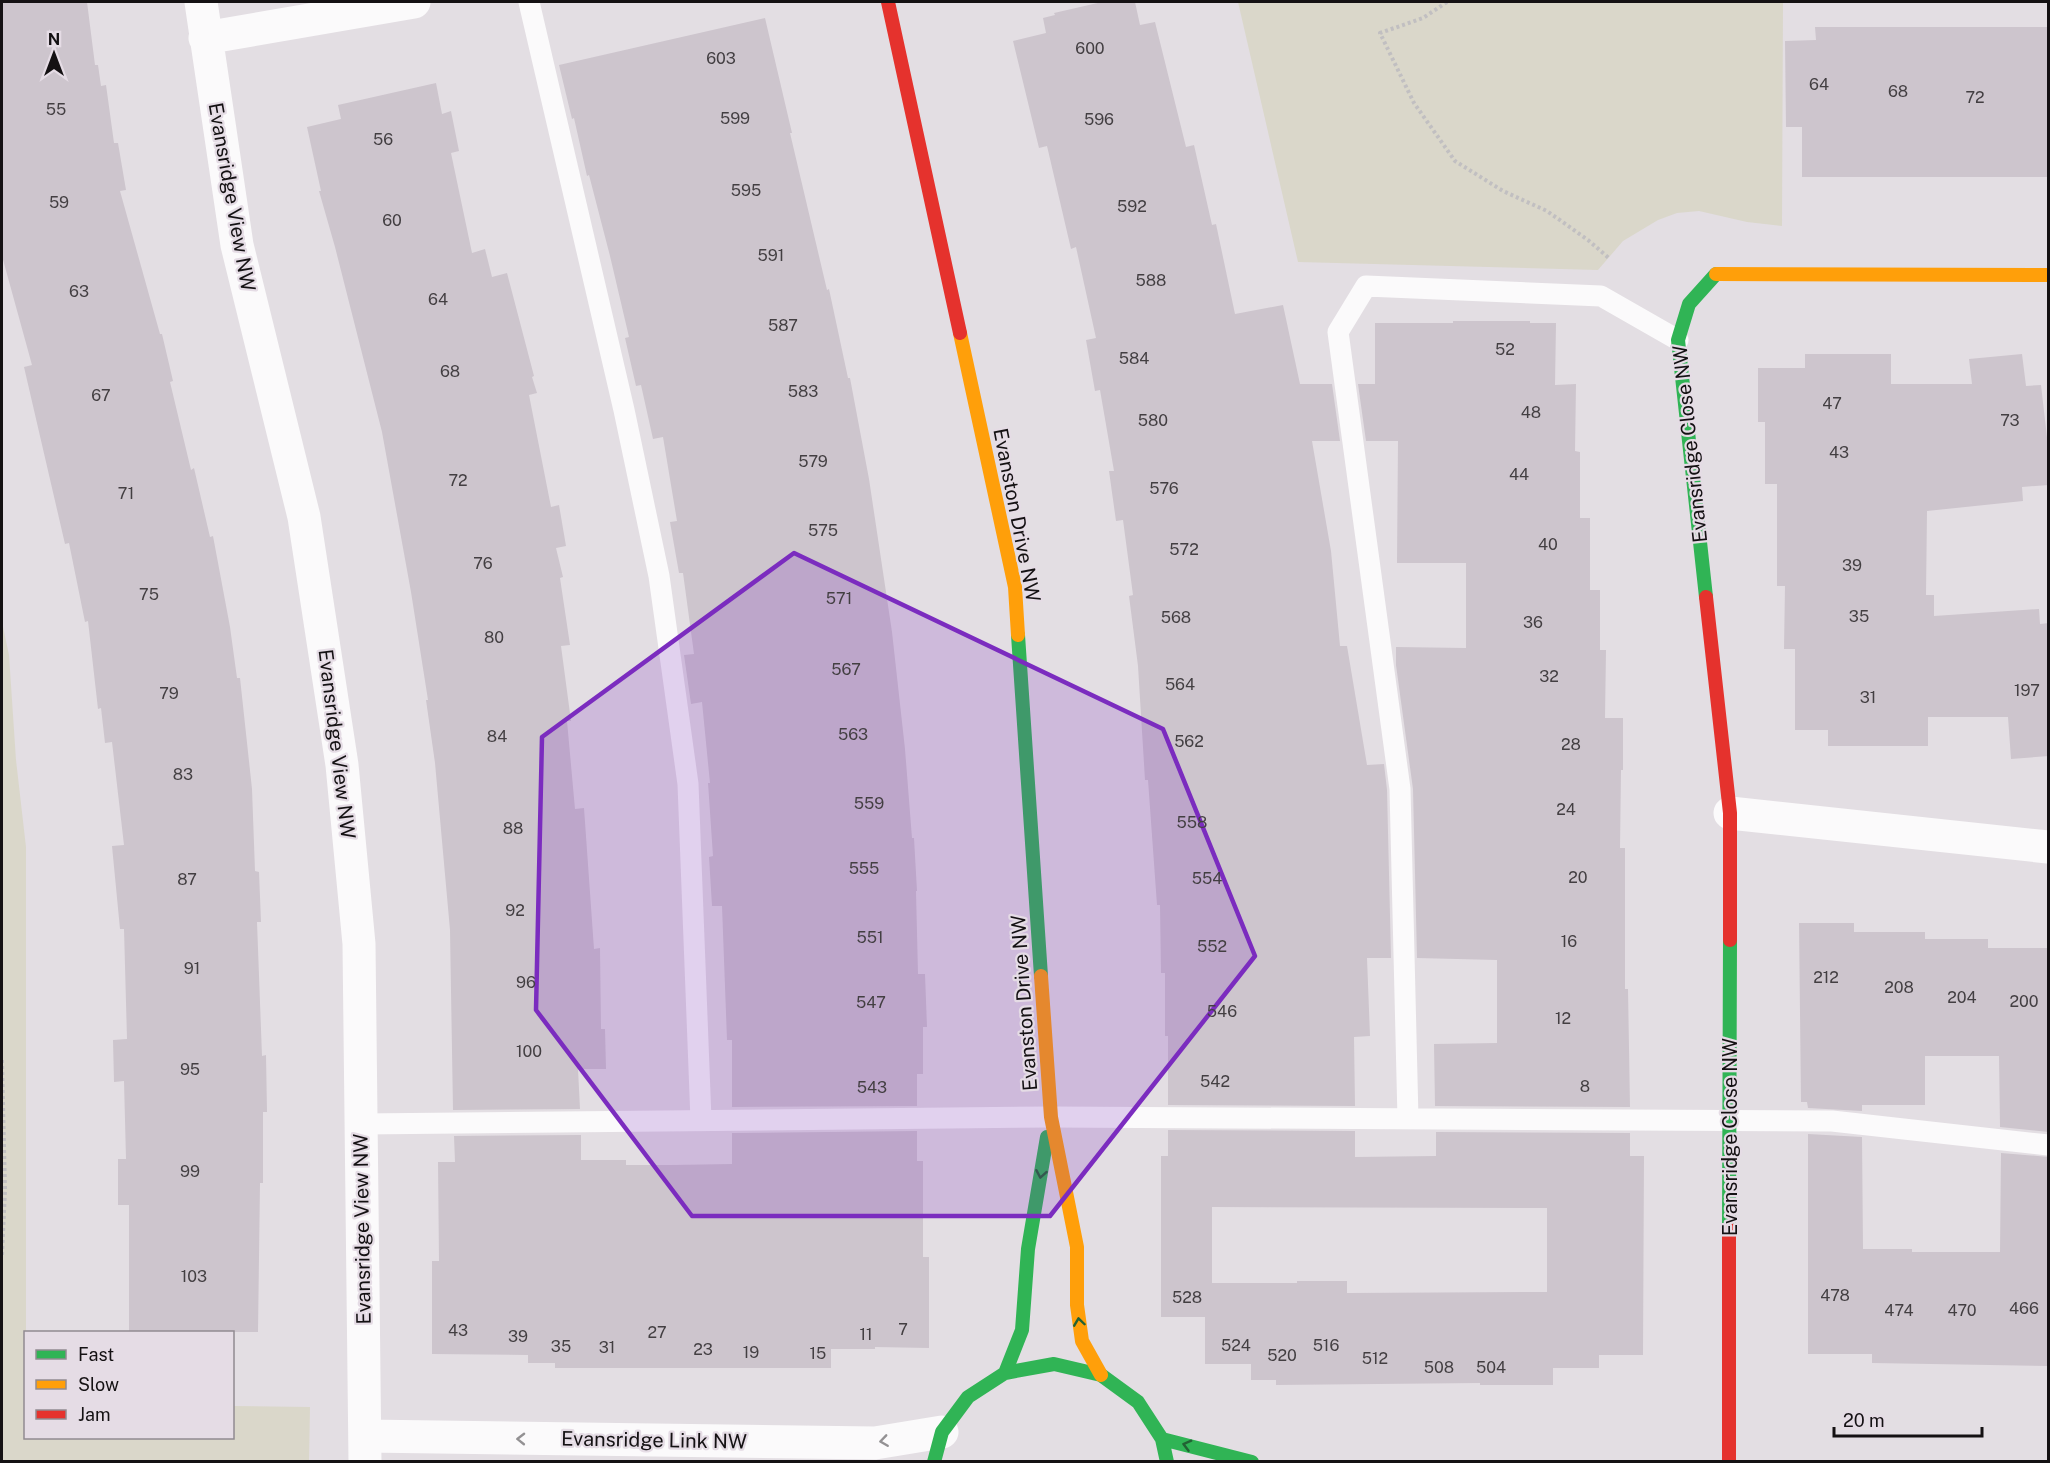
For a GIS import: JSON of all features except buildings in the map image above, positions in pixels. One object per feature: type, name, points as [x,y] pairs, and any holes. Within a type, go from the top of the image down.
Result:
[{"type":"street","name":"Evansridge View NW","points":[[201,2],[237,245],[304,517],[342,765],[360,944],[365,1449]]},
{"type":"street","points":[[205,38],[414,2]]},
{"type":"street","name":"Evanston Drive NW","points":[[888,2],[1015,586],[1051,1117],[1077,1247],[1077,1305],[1082,1341],[1101,1375]]},
{"type":"street","name":"Evansridge Close NW","points":[[1729,1461],[1730,813],[1678,340],[1689,304],[1717,273],[2049,275]]},
{"type":"street","points":[[1730,813],[2049,847]]},
{"type":"street","name":"Evanston Drive NW","points":[[1005,1373],[1022,1330],[1028,1249],[1051,1117]]},
{"type":"street","points":[[938,1447],[968,1397],[1005,1373],[1054,1364],[1101,1375],[1138,1402],[1162,1439],[1167,1461]]},
{"type":"street","points":[[1162,1439],[1252,1461]]},
{"type":"street","name":"Evansridge Link NW","points":[[365,1449],[875,1443],[938,1447]]},
{"type":"lane","points":[[529,2],[624,410],[659,576],[687,784],[701,1120]]},
{"type":"lane","points":[[1408,1119],[1400,789],[1338,332],[1366,286],[1601,296],[1678,340]]},
{"type":"lane","points":[[361,1124],[1051,1117],[1832,1121],[2049,1145]]},
{"type":"path","points":[[1447,2],[1423,18],[1380,33],[1414,103],[1455,161],[1503,191],[1547,210],[1588,240],[1615,264]]},
{"type":"path","points":[[2,1060],[5,1190],[2,1255]]},
{"type":"highlighted area","points":[[794,553],[1163,729],[1255,956],[1050,1216],[692,1216],[536,1010],[542,737]]},
{"type":"shaded area","points":[[1238,2],[1783,2],[1782,226],[1747,222],[1699,211],[1677,213],[1658,220],[1623,241],[1598,270],[1298,262]]},
{"type":"shaded area","points":[[2,622],[9,655],[16,760],[26,847],[24,1439],[234,1439],[234,1406],[310,1407],[309,1461],[2,1461]]},
{"type":"traffic: fast","points":[[1706,597],[1678,340],[1689,304],[1716,274]]},
{"type":"traffic: fast","points":[[1018,635],[1041,976]]},
{"type":"traffic: fast","points":[[1729,1229],[1730,940]]},
{"type":"traffic: fast","points":[[1005,1373],[1022,1330],[1028,1249],[1047,1137]]},
{"type":"traffic: fast","points":[[934,1462],[942,1432],[968,1397],[1005,1373],[1054,1364],[1101,1375],[1138,1402],[1162,1439],[1167,1462]]},
{"type":"traffic: fast","points":[[1162,1439],[1252,1462]]},
{"type":"traffic: slow","points":[[1716,274],[2048,275]]},
{"type":"traffic: slow","points":[[960,333],[1015,587],[1018,635]]},
{"type":"traffic: slow","points":[[1041,976],[1051,1117],[1077,1247],[1077,1305],[1082,1341],[1101,1375]]},
{"type":"traffic: jam","points":[[888,2],[960,333]]},
{"type":"traffic: jam","points":[[1706,597],[1730,813],[1730,940]]},
{"type":"traffic: jam","points":[[1729,1229],[1729,1462]]}]
